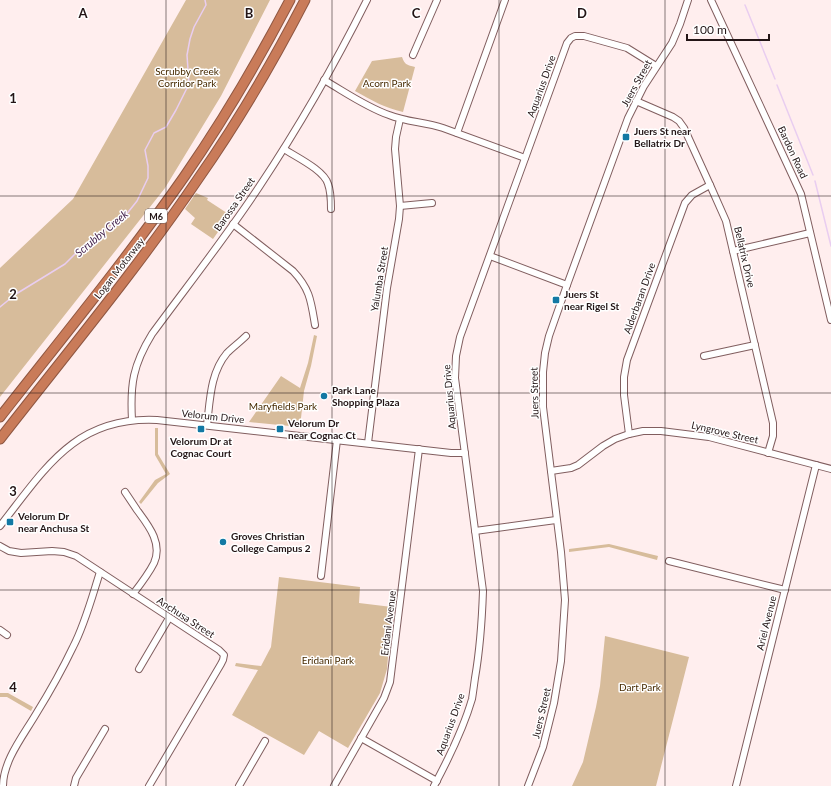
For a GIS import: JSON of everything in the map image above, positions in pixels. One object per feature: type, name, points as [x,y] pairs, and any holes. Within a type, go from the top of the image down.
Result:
[{"type":"highway","name":"Logan Motorway","points":[[0,417],[128,253],[185,176],[238,93],[290,0]]},
{"type":"highway","name":"Logan Motorway","points":[[0,439],[152,245],[198,179],[248,102],[305,0]]},
{"type":"street","name":"Barossa Street","points":[[132,420],[131,397],[133,377],[144,346],[210,257],[284,149],[324,80],[366,0]]},
{"type":"street","points":[[413,55],[437,0]]},
{"type":"street","points":[[457,133],[505,0]]},
{"type":"street","name":"Juers Street","points":[[528,786],[549,726],[558,682],[561,661],[565,600],[543,407],[543,372],[545,353],[549,336],[567,285],[628,118],[656,66],[672,43],[688,0]]},
{"type":"street","name":"Bardon Road","points":[[711,0],[801,194],[831,320]]},
{"type":"street","name":"Aquarius Drive","points":[[436,783],[451,754],[472,699],[477,670],[482,620],[482,590],[455,378],[456,356],[460,337],[567,43],[575,36],[584,36],[627,48],[656,66]]},
{"type":"street","points":[[324,80],[383,113],[400,119],[435,125],[525,158]]},
{"type":"street","name":"Bellatrix Drive","points":[[636,101],[679,121],[684,128],[726,221],[773,423],[773,432],[768,453]]},
{"type":"street","name":"Yalumba Street","points":[[368,443],[387,288],[399,219],[400,206],[395,149],[400,119]]},
{"type":"street","points":[[284,149],[320,172],[328,182],[331,209]]},
{"type":"street","name":"Alderbaran Drive","points":[[629,434],[624,395],[624,377],[628,360],[685,202],[692,195],[710,186]]},
{"type":"street","points":[[400,206],[432,203]]},
{"type":"street","points":[[233,224],[293,271],[300,279],[306,288],[310,299],[315,325]]},
{"type":"street","points":[[733,250],[810,233]]},
{"type":"street","points":[[490,256],[567,285]]},
{"type":"street","points":[[207,425],[217,369],[228,352],[246,336]]},
{"type":"street","points":[[704,356],[755,345]]},
{"type":"street","name":"Velorum Drive","points":[[0,526],[42,472],[66,448],[83,436],[99,429],[120,422],[132,420],[157,420],[451,453],[465,453]]},
{"type":"street","name":"Lyngrove Street","points":[[551,471],[571,468],[578,465],[615,439],[643,431],[661,431],[709,437],[831,469]]},
{"type":"street","points":[[321,576],[337,440]]},
{"type":"street","name":"Eridani Avenue","points":[[334,786],[384,698],[390,682],[419,449]]},
{"type":"street","name":"Ariel Avenue","points":[[736,786],[816,465]]},
{"type":"street","points":[[125,492],[149,526],[154,536],[157,554],[154,563],[134,594]]},
{"type":"street","points":[[475,531],[556,520]]},
{"type":"street","name":"Anchusa Street","points":[[0,546],[9,551],[21,553],[52,551],[64,552],[76,556],[219,650],[224,655],[223,660],[149,786]]},
{"type":"street","points":[[669,561],[785,590]]},
{"type":"street","points":[[3,786],[7,764],[73,647],[81,630],[100,572]]},
{"type":"street","points":[[139,669],[169,618]]},
{"type":"street","points":[[0,630],[7,635]]},
{"type":"street","points":[[74,786],[76,778],[105,729]]},
{"type":"street","points":[[361,738],[436,783]]},
{"type":"street","points":[[239,786],[264,742]]},
{"type":"green space","name":"Scrubby Creek Corridor Park","points":[[186,0],[270,0],[221,96],[165,188],[0,397],[0,268],[73,199]]},
{"type":"green space","name":"Acorn Park","points":[[402,57],[404,62],[415,67],[403,112],[372,101],[355,91],[372,61]]},
{"type":"green space","points":[[196,193],[208,198],[207,200],[230,215],[213,239],[191,224],[195,218],[185,209]]},
{"type":"green space","name":"Maryfields Park","points":[[314,335],[317,336],[304,391],[300,427],[249,422],[281,376],[300,388],[308,363]]},
{"type":"green space","points":[[155,428],[158,428],[158,454],[170,474],[158,483],[141,504],[139,502],[155,480],[166,474],[155,455]]},
{"type":"green space","points":[[609,544],[658,556],[657,560],[609,547],[569,552],[569,549]]},
{"type":"green space","name":"Eridani Park","points":[[279,577],[360,587],[359,603],[392,607],[387,669],[380,693],[348,748],[319,731],[304,755],[232,715],[258,670],[235,666],[236,663],[261,666],[271,647]]},
{"type":"green space","name":"Dart Park","points":[[605,636],[689,657],[656,786],[572,786],[583,762],[596,707],[600,686]]},
{"type":"green space","points":[[0,693],[8,693],[33,707],[31,711],[7,697],[0,697]]},
{"type":"waterway","name":"Scrubby Creek","points":[[0,307],[16,294],[65,264],[80,249],[125,216],[137,201],[148,178],[148,166],[145,150],[154,133],[166,127],[189,84],[187,55],[190,39],[194,27],[206,5],[205,0]]},
{"type":"waterway","points":[[745,5],[775,79]]},
{"type":"waterway","points":[[777,85],[813,175]]},
{"type":"waterway","points":[[815,181],[831,246]]},
{"type":"place","name":"Juers St near Bellatrix Dr","points":[[626,137]]},
{"type":"place","name":"Juers St near Rigel St","points":[[556,300]]},
{"type":"place","name":"Park Lane Shopping Plaza","points":[[324,396]]},
{"type":"place","name":"Velorum Dr at Cognac Court","points":[[201,429]]},
{"type":"place","name":"Velorum Dr near Cognac Ct","points":[[280,429]]},
{"type":"place","name":"Velorum Dr near Anchusa St","points":[[10,522]]},
{"type":"place","name":"Groves Christian College Campus 2","points":[[223,542]]}]
